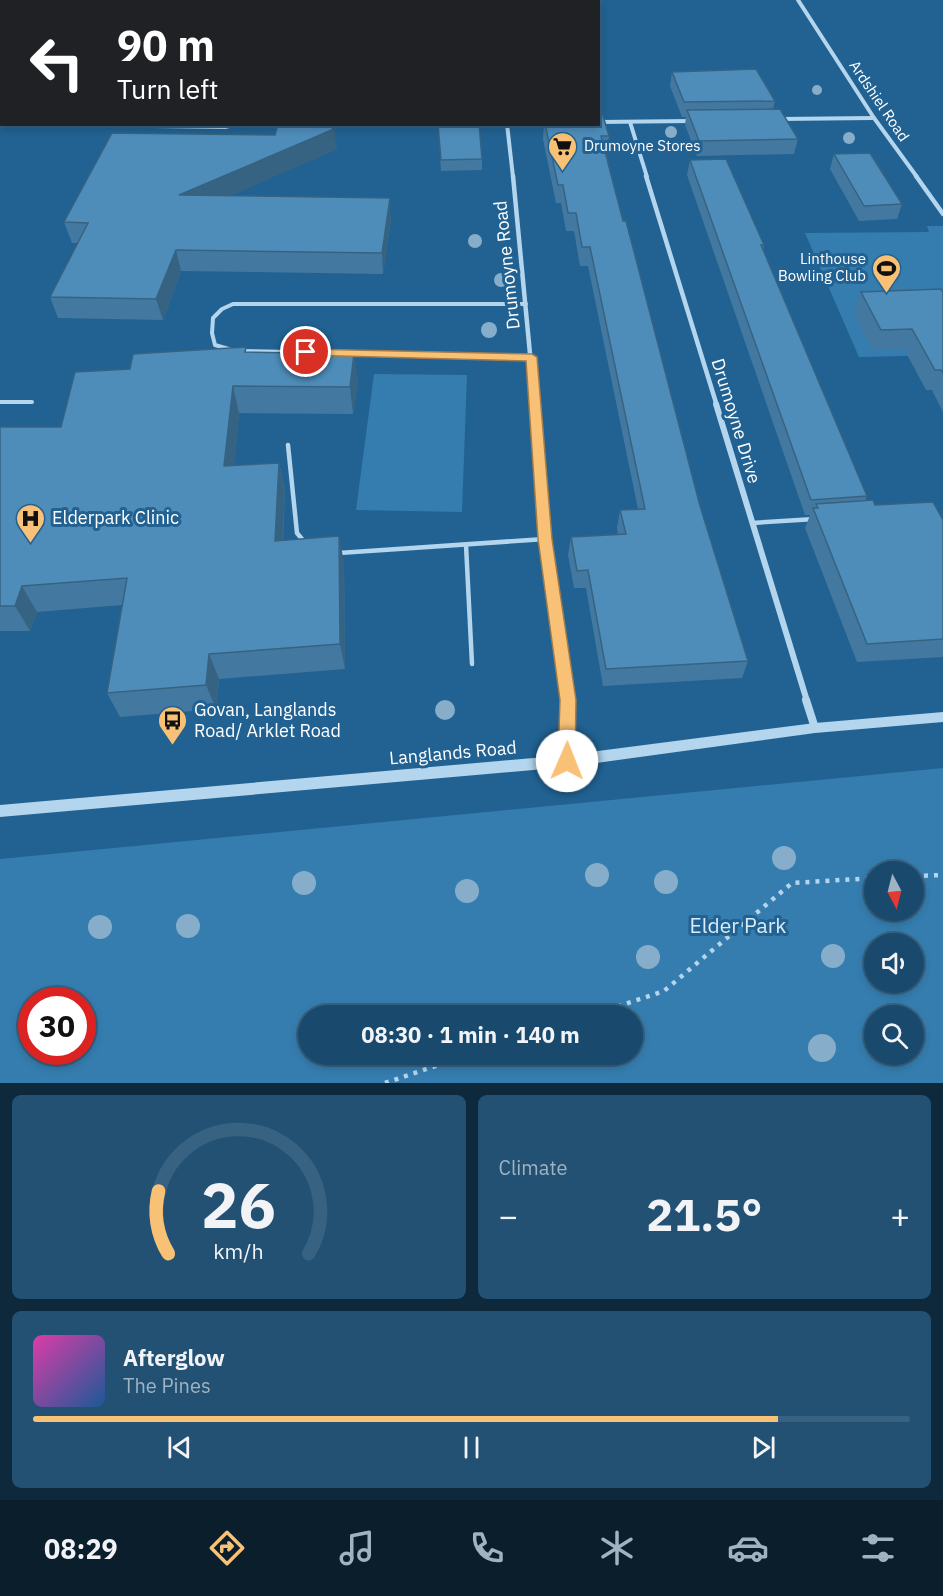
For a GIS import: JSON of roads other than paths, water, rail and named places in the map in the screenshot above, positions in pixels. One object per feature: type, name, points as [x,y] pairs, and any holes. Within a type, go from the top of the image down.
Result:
[{"type":"street","name":"Ardshiel Road","points":[[798,0],[874,118],[943,214]]},
{"type":"street","points":[[769,120],[874,118]]},
{"type":"street","points":[[600,122],[699,121]]},
{"type":"street","name":"Drumoyne Drive","points":[[630,122],[815,728]]},
{"type":"street","points":[[153,126],[229,126]]},
{"type":"street","name":"Drumoyne Road","points":[[507,126],[532,357],[545,539],[568,700],[567,761]]},
{"type":"street","name":"Langlands Road","points":[[0,811],[567,761],[815,728],[943,717]]},
{"type":"lane","points":[[526,304],[233,304],[222,309],[213,318],[212,333],[215,345],[236,351],[532,357]]},
{"type":"lane","points":[[0,402],[32,402]]},
{"type":"lane","points":[[288,445],[297,533],[311,550]]},
{"type":"lane","points":[[752,523],[824,518]]},
{"type":"lane","points":[[331,552],[341,554],[545,539]]},
{"type":"lane","points":[[466,544],[472,664]]},
{"type":"place","name":"Drumoyne Stores","points":[[563,172]]},
{"type":"place","name":"Linthouse Bowling Club","points":[[887,294]]},
{"type":"place","name":"Elderpark Clinic","points":[[31,544]]},
{"type":"place","name":"Govan, Langlands Road/ Arklet Road","points":[[173,746]]},
{"type":"park label","name":"Elder Park","points":[[738,926]]}]
